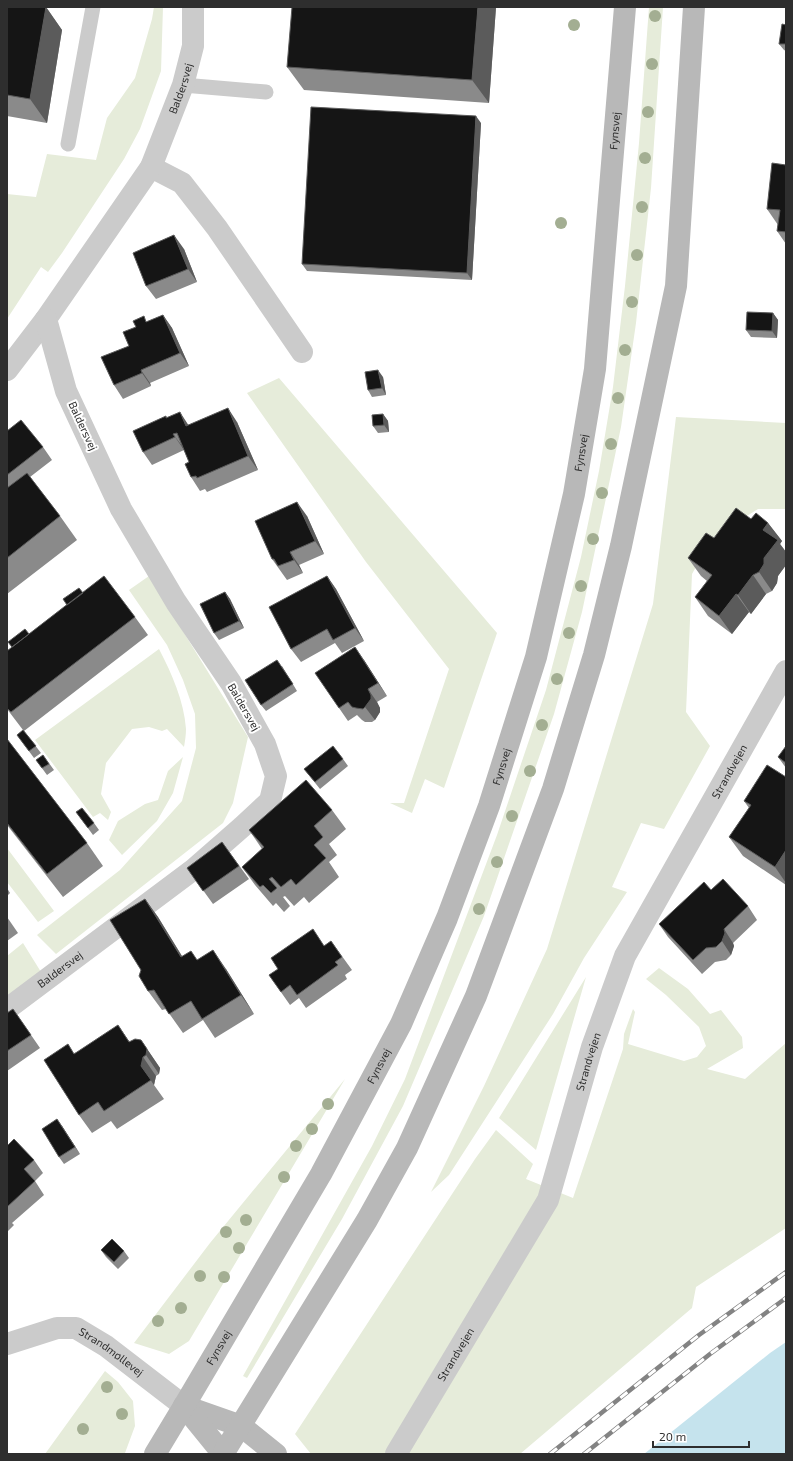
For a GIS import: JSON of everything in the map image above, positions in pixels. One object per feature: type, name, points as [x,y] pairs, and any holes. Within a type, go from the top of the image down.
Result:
[{"type":"main road","name":"Fynsvej","points":[[154,1454],[321,1174],[401,1024],[447,918],[489,806],[536,657],[574,494],[594,369],[625,7]]},
{"type":"main road","points":[[184,1406],[223,1454],[367,1220],[407,1148],[476,996],[553,789],[594,655],[621,546],[676,286],[694,7]]},
{"type":"main road","points":[[184,1406],[241,1426],[276,1454]]},
{"type":"street","name":"Baldersvej","points":[[7,370],[46,319],[151,167],[183,85],[193,46],[193,7]]},
{"type":"street","points":[[151,167],[182,183],[217,228],[302,352]]},
{"type":"street","name":"Baldersvej","points":[[7,1009],[194,868],[242,827],[270,800],[276,776],[265,744],[231,683],[176,602],[121,509],[66,391],[46,319]]},
{"type":"street","name":"Strandvejen","points":[[396,1454],[548,1200],[592,1046],[625,956],[786,671]]},
{"type":"street","name":"Strandmøllevej","points":[[7,1344],[57,1328],[76,1328],[106,1346],[184,1406]]},
{"type":"lane","points":[[68,144],[94,7]]},
{"type":"lane","points":[[183,85],[266,92]]},
{"type":"green space","points":[[154,7],[163,7],[161,71],[140,129],[124,159],[62,253],[48,272],[41,267],[7,319],[7,194],[36,197],[47,154],[96,160],[107,118],[135,78]]},
{"type":"green space","points":[[649,7],[663,7],[651,188],[636,323],[621,427],[582,612],[554,714],[484,916],[403,1106],[342,1219],[247,1378],[243,1376],[372,1146],[405,1079],[497,835],[546,690],[581,557],[599,471],[613,387],[625,286],[639,143]]},
{"type":"green space","points":[[279,378],[497,633],[444,788],[425,779],[412,813],[390,803],[404,803],[449,669],[366,562],[247,393]]},
{"type":"green space","points":[[676,417],[786,423],[786,509],[758,509],[712,538],[692,574],[686,712],[710,746],[664,829],[641,823],[612,887],[627,892],[584,958],[553,1014],[449,1175],[431,1192],[484,1086],[547,949],[653,604]]},
{"type":"green space","points":[[149,576],[248,737],[233,803],[223,823],[56,954],[37,935],[120,870],[182,801],[196,748],[195,714],[183,680],[167,645],[129,590]]},
{"type":"green space","points":[[159,649],[173,678],[183,708],[186,729],[184,747],[167,729],[162,731],[149,727],[132,729],[106,763],[101,794],[111,812],[108,820],[100,813],[93,817],[35,740]]},
{"type":"green space","points":[[183,757],[173,793],[157,821],[122,855],[109,840],[118,821],[145,804],[158,800],[168,771]]},
{"type":"green space","points":[[7,848],[54,911],[38,922],[7,882]]},
{"type":"green space","points":[[23,943],[41,972],[7,998],[7,956]]},
{"type":"green space","points":[[659,968],[688,989],[710,1014],[721,1010],[742,1037],[743,1048],[707,1069],[745,1079],[786,1043],[786,1228],[696,1287],[692,1308],[520,1454],[311,1454],[295,1434],[475,1159],[496,1130],[533,1164],[526,1179],[573,1198],[623,1049],[624,1034],[633,1009],[635,1012],[628,1044],[684,1061],[697,1057],[706,1046],[699,1027],[666,995],[646,979]]},
{"type":"green space","points":[[586,977],[536,1150],[499,1118]]},
{"type":"green space","points":[[345,1079],[189,1341],[169,1354],[134,1343],[210,1243]]},
{"type":"green space","points":[[105,1371],[118,1382],[133,1401],[135,1426],[125,1453],[45,1454]]},
{"type":"water","points":[[786,1342],[786,1454],[644,1454],[770,1353]]},
{"type":"building","points":[[7,7],[46,7],[30,99],[7,95]]},
{"type":"building","points":[[292,7],[478,7],[472,80],[287,67]]},
{"type":"building","points":[[782,24],[786,25],[786,44],[779,44]]},
{"type":"building","points":[[311,107],[476,116],[467,273],[302,264]]},
{"type":"building","points":[[772,163],[786,165],[786,232],[777,231],[780,210],[767,209]]},
{"type":"building","points":[[174,235],[188,269],[146,286],[133,253]]},
{"type":"building","points":[[747,312],[773,313],[772,331],[746,330]]},
{"type":"building","points":[[163,315],[180,353],[141,370],[142,373],[114,385],[101,357],[129,346],[123,332],[136,327],[133,321],[144,316],[146,322]]},
{"type":"building","points":[[378,370],[382,388],[368,390],[365,372]]},
{"type":"building","points":[[228,408],[248,456],[197,478],[196,476],[191,477],[185,464],[189,462],[177,433],[173,434],[175,437],[143,452],[133,431],[166,416],[166,418],[180,412],[186,426]]},
{"type":"building","points":[[383,414],[384,425],[373,426],[372,415]]},
{"type":"building","points":[[21,420],[43,447],[7,475],[7,431]]},
{"type":"building","points":[[27,473],[60,516],[7,558],[7,488]]},
{"type":"building","points":[[297,502],[315,541],[290,552],[294,560],[278,566],[274,559],[272,559],[255,521]]},
{"type":"building","points":[[736,508],[751,519],[756,513],[768,523],[763,530],[778,540],[764,558],[764,564],[759,572],[753,575],[738,595],[736,594],[719,616],[695,597],[712,575],[688,558],[706,533],[714,538]]},
{"type":"building","points":[[104,576],[135,617],[11,712],[7,708],[7,651]]},
{"type":"building","points":[[327,576],[355,628],[333,640],[327,629],[291,649],[269,607]]},
{"type":"building","points":[[79,588],[83,593],[67,605],[63,599]]},
{"type":"building","points":[[225,592],[239,621],[214,633],[200,604]]},
{"type":"building","points":[[25,629],[29,634],[12,647],[8,642]]},
{"type":"building","points":[[355,647],[378,683],[368,689],[371,699],[363,709],[352,707],[348,702],[339,708],[315,673]]},
{"type":"building","points":[[277,660],[293,684],[261,705],[245,680]]},
{"type":"building","points":[[23,730],[36,746],[29,751],[17,735]]},
{"type":"building","points":[[7,739],[87,843],[47,874],[7,823]]},
{"type":"building","points":[[333,746],[343,759],[315,782],[304,769]]},
{"type":"building","points":[[786,746],[786,763],[778,757]]},
{"type":"building","points":[[43,755],[49,764],[42,768],[36,760]]},
{"type":"building","points":[[767,765],[786,777],[786,850],[775,867],[729,837],[751,805],[744,801]]},
{"type":"building","points":[[306,780],[332,810],[314,826],[323,837],[314,845],[326,858],[296,885],[291,879],[281,887],[272,877],[269,879],[277,888],[271,893],[263,885],[260,887],[242,867],[264,847],[249,830]]},
{"type":"building","points":[[82,808],[94,823],[88,828],[76,812]]},
{"type":"building","points":[[222,842],[239,866],[203,891],[187,868]]},
{"type":"building","points":[[723,879],[748,906],[724,929],[725,933],[722,941],[716,947],[706,948],[693,960],[659,924],[704,882],[711,890]]},
{"type":"building","points":[[145,899],[181,957],[191,951],[197,960],[213,950],[241,995],[202,1019],[191,1001],[169,1014],[154,990],[148,991],[139,976],[141,970],[110,920]]},
{"type":"building","points":[[313,929],[324,946],[331,941],[342,957],[335,962],[338,965],[297,995],[290,985],[281,992],[269,975],[278,969],[271,958]]},
{"type":"building","points":[[13,1009],[31,1035],[7,1051],[7,1013]]},
{"type":"building","points":[[118,1025],[129,1042],[135,1039],[141,1040],[147,1049],[141,1066],[151,1080],[104,1111],[98,1102],[79,1115],[44,1060],[68,1044],[74,1054]]},
{"type":"building","points":[[57,1119],[75,1147],[59,1157],[42,1129]]},
{"type":"building","points":[[14,1139],[34,1160],[24,1169],[35,1181],[7,1207],[7,1146]]},
{"type":"building","points":[[112,1239],[124,1251],[114,1262],[101,1250]]},
{"type":"railway","points":[[550,1454],[699,1335],[786,1272]]},
{"type":"railway","points":[[584,1454],[710,1354],[786,1298]]}]
